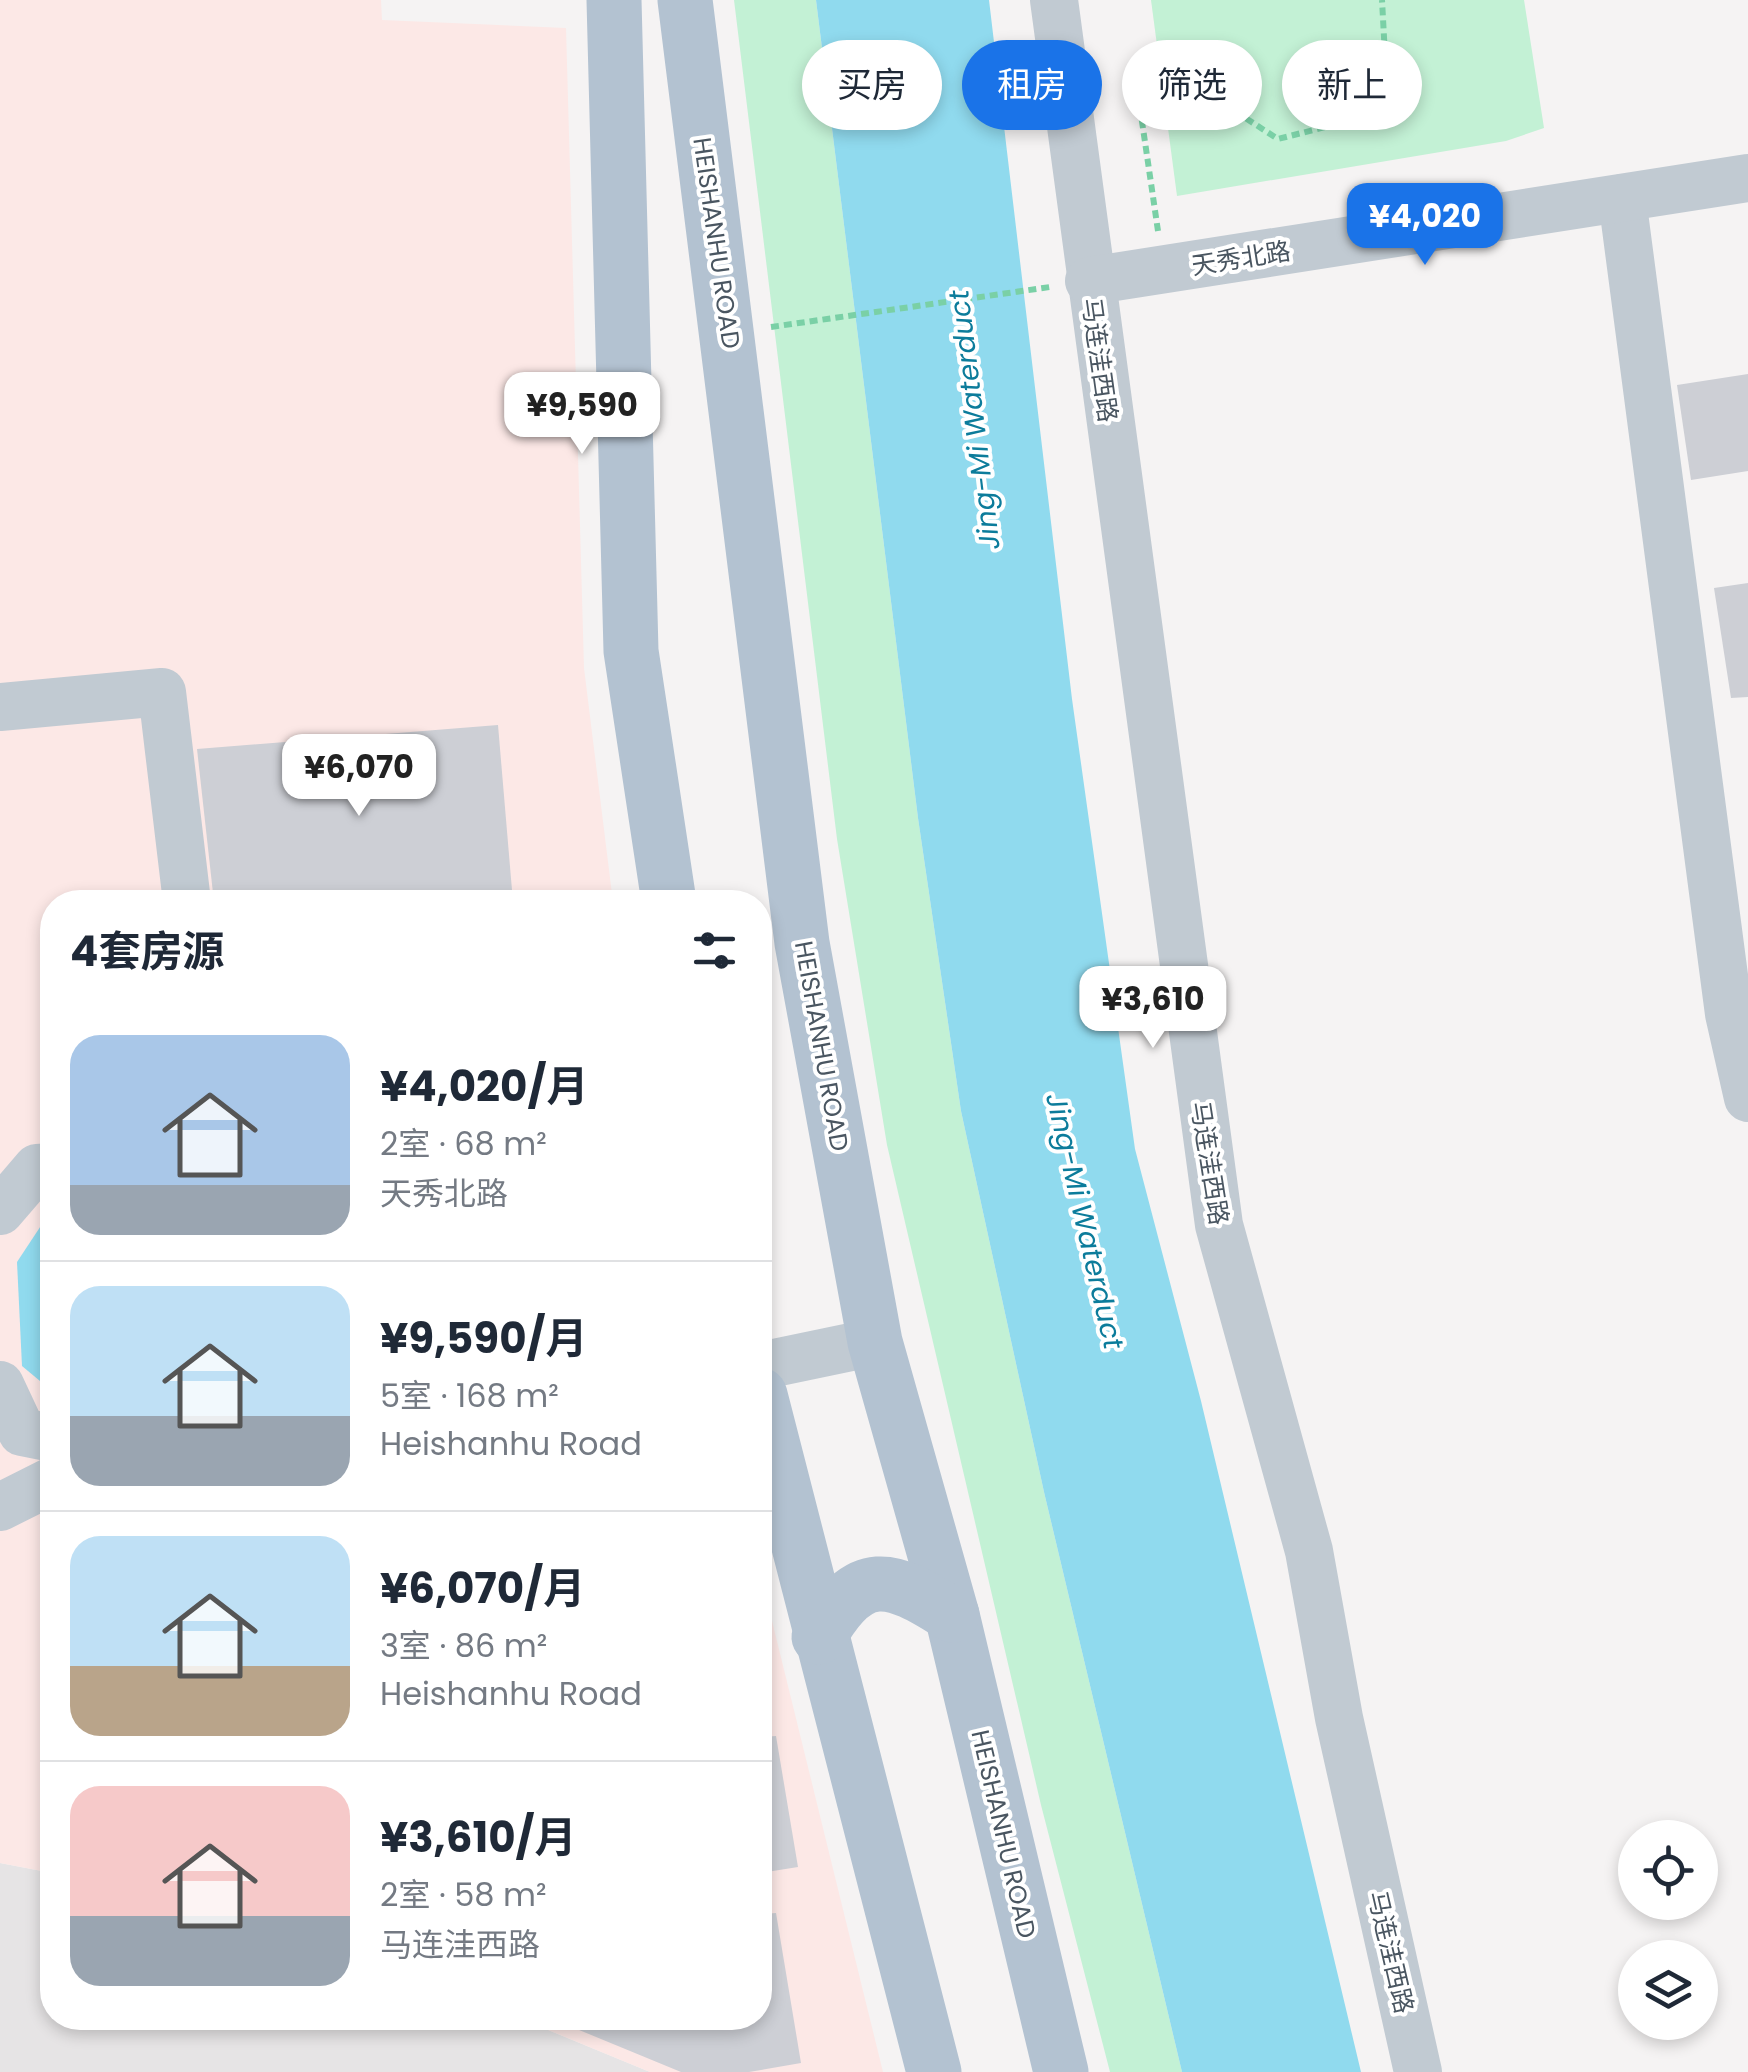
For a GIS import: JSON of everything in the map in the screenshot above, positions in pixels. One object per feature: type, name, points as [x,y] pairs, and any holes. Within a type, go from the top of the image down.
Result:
[{"type":"main road","points":[[614,0],[632,650],[667,890]]},
{"type":"main road","name":"HEISHANHU ROAD","points":[[685,0],[730,332],[802,943],[875,1342],[952,1615],[1061,2072]]},
{"type":"main road","points":[[772,1443],[934,2072]]},
{"type":"main road","points":[[820,1636],[840,1600],[870,1585],[908,1587],[952,1615]]},
{"type":"street","name":"马连洼西路","points":[[1054,0],[1219,1225],[1309,1551],[1339,1718],[1418,2072]]},
{"type":"street","name":"天秀北路","points":[[1089,282],[1748,178]]},
{"type":"street","points":[[1622,198],[1729,1014],[1748,1098]]},
{"type":"street","points":[[0,707],[162,692],[185,890]]},
{"type":"street","points":[[0,1211],[40,1168]]},
{"type":"street","points":[[772,1363],[875,1342]]},
{"type":"street","points":[[0,1385],[22,1432],[40,1436]]},
{"type":"street","points":[[0,1507],[40,1488]]},
{"type":"path","points":[[1164,270],[1139,102],[1205,92],[1278,139],[1388,111],[1382,0]]},
{"type":"path","points":[[730,332],[1089,282]]},
{"type":"shaded area","points":[[0,0],[381,0],[382,20],[566,28],[584,668],[612,890],[40,890],[40,1871],[0,1863]]},
{"type":"shaded area","points":[[772,1621],[883,2072],[650,2072],[548,2030],[772,2030]]},
{"type":"shaded area","points":[[0,1863],[40,1871],[40,2030],[548,2030],[650,2072],[0,2072]]},
{"type":"green space","points":[[734,0],[816,0],[821,40],[802,40],[802,130],[832,130],[918,818],[961,1111],[1044,1492],[1182,2072],[1110,2072],[1041,1805],[887,1145],[837,839]]},
{"type":"green space","points":[[1151,0],[1524,0],[1544,128],[1506,141],[1177,196],[1168,130],[1262,130],[1262,40],[1156,40]]},
{"type":"water","name":"Jing-Mi Waterduct","points":[[816,0],[989,0],[994,40],[962,40],[962,130],[1004,130],[1072,699],[1135,1149],[1201,1401],[1361,2072],[1182,2072],[1044,1492],[961,1111],[918,818],[832,130],[942,130],[942,40],[821,40]]},
{"type":"water","points":[[40,1227],[40,1381],[22,1366],[17,1262]]},
{"type":"building","points":[[1748,374],[1748,471],[1691,480],[1677,385]]},
{"type":"building","points":[[1748,583],[1748,697],[1731,698],[1714,588]]},
{"type":"building","points":[[498,725],[512,890],[213,890],[197,749]]},
{"type":"building","points":[[772,1736],[776,1736],[798,1867],[772,1871]]},
{"type":"building","points":[[772,1913],[776,1913],[801,2063],[749,2072],[681,2072],[579,2030],[772,2030]]}]
